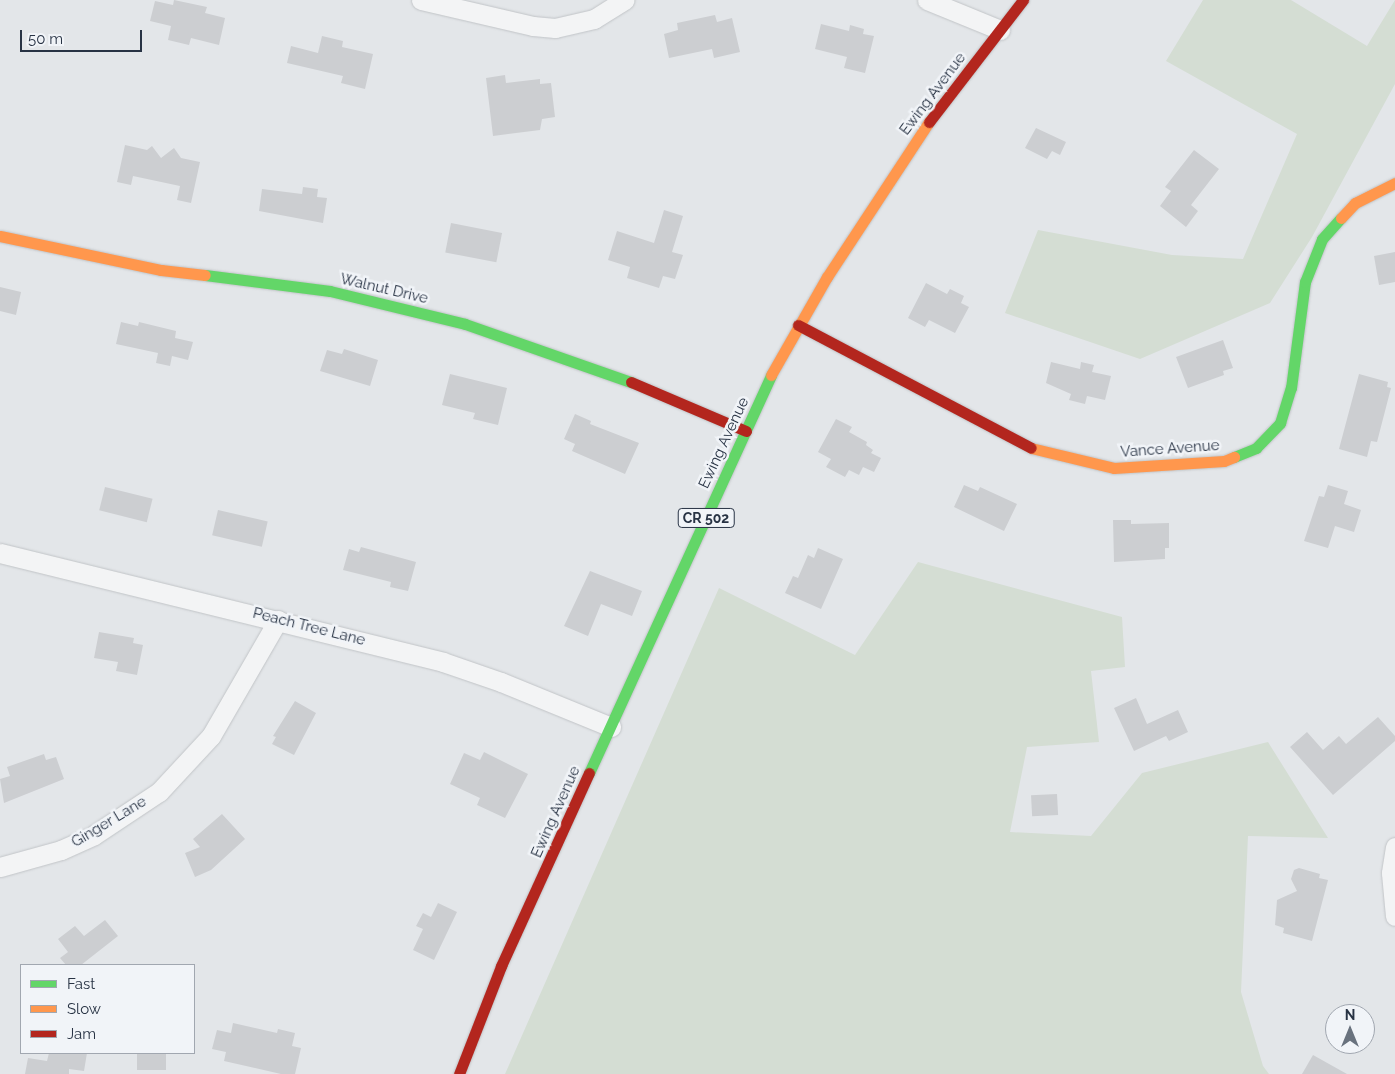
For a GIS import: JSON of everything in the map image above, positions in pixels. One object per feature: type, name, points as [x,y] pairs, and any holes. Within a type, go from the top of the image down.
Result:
[{"type":"street","points":[[421,0],[533,26],[555,28],[594,19],[624,0]]},
{"type":"street","points":[[927,0],[1000,30]]},
{"type":"street","name":"Ewing Avenue","points":[[459,1074],[501,966],[746,431],[798,325],[921,133],[1023,0]]},
{"type":"street","name":"Vance Avenue","points":[[798,325],[1006,437],[1039,451],[1114,468],[1224,461],[1256,448],[1280,423],[1291,388],[1305,282],[1322,239],[1355,203],[1395,183]]},
{"type":"street","name":"Walnut Drive","points":[[0,236],[161,270],[283,283],[330,291],[456,322],[597,368],[746,431]]},
{"type":"street","name":"Peach Tree Lane","points":[[0,553],[443,662],[501,682],[611,727]]},
{"type":"street","name":"Ginger Lane","points":[[0,867],[62,850],[94,835],[158,792],[211,736],[278,620]]},
{"type":"street","points":[[1395,847],[1390,873],[1395,916]]},
{"type":"shaded area","points":[[1203,0],[1291,0],[1367,46],[1395,0],[1395,84],[1312,237],[1270,303],[1140,359],[1005,313],[1038,230],[1172,255],[1243,259],[1297,134],[1166,61]]},
{"type":"shaded area","points":[[918,562],[1122,617],[1125,667],[1091,671],[1099,742],[1027,747],[1010,832],[1091,836],[1142,773],[1268,742],[1328,838],[1248,836],[1241,992],[1263,1066],[1269,1074],[505,1074],[719,588],[855,655]]},
{"type":"building","points":[[174,0],[207,7],[205,13],[225,18],[219,45],[191,38],[189,45],[168,40],[171,26],[150,21],[155,1],[173,5]]},
{"type":"building","points":[[715,15],[717,22],[732,18],[740,52],[714,58],[712,49],[669,58],[664,34],[678,30],[677,23]]},
{"type":"building","points":[[821,24],[849,31],[850,25],[864,29],[863,34],[874,36],[865,73],[844,68],[847,57],[815,49]]},
{"type":"building","points":[[322,36],[343,41],[342,47],[373,54],[365,89],[341,83],[343,76],[287,63],[291,46],[318,53]]},
{"type":"building","points":[[505,75],[506,83],[540,79],[540,84],[551,83],[555,117],[542,119],[540,130],[493,136],[486,78]]},
{"type":"building","points":[[1036,128],[1066,142],[1060,155],[1052,151],[1047,159],[1025,148]]},
{"type":"building","points":[[125,145],[147,150],[152,146],[161,158],[174,148],[181,158],[200,162],[191,203],[177,200],[180,186],[133,176],[131,185],[117,182]]},
{"type":"building","points":[[1194,150],[1219,169],[1191,205],[1198,211],[1186,227],[1160,206],[1171,191],[1165,187]]},
{"type":"building","points":[[303,187],[318,189],[317,197],[327,198],[323,223],[259,211],[262,189],[302,194]]},
{"type":"building","points":[[664,210],[683,216],[672,252],[683,255],[675,279],[663,276],[659,288],[627,278],[630,267],[608,260],[617,231],[654,243]]},
{"type":"building","points":[[451,223],[502,233],[496,262],[445,252]]},
{"type":"building","points":[[1395,252],[1395,282],[1379,285],[1374,256]]},
{"type":"building","points":[[926,283],[947,294],[950,289],[964,296],[961,303],[969,307],[955,333],[929,320],[925,327],[908,318]]},
{"type":"building","points":[[0,287],[21,292],[16,315],[0,311]]},
{"type":"building","points":[[121,322],[138,326],[139,322],[176,331],[175,338],[193,342],[188,360],[172,356],[170,366],[156,363],[158,353],[116,344]]},
{"type":"building","points":[[1223,340],[1233,368],[1223,371],[1224,375],[1188,388],[1176,357]]},
{"type":"building","points":[[344,349],[378,360],[370,386],[320,371],[327,350],[342,354]]},
{"type":"building","points":[[1051,362],[1080,369],[1081,362],[1094,365],[1092,372],[1111,376],[1105,400],[1087,396],[1085,404],[1069,400],[1071,394],[1046,383]]},
{"type":"building","points":[[450,374],[507,388],[498,425],[473,419],[475,413],[442,405]]},
{"type":"building","points":[[1359,374],[1388,382],[1387,387],[1391,388],[1377,442],[1371,441],[1367,457],[1339,449]]},
{"type":"building","points":[[575,414],[591,421],[590,424],[639,443],[625,474],[572,451],[575,444],[564,439]]},
{"type":"building","points":[[836,419],[852,427],[849,432],[867,442],[866,445],[873,450],[871,453],[881,458],[874,472],[863,467],[859,475],[849,470],[845,477],[826,467],[831,459],[818,452]]},
{"type":"building","points":[[964,485],[978,491],[980,487],[1017,504],[1004,531],[954,507]]},
{"type":"building","points":[[1328,485],[1348,491],[1344,504],[1361,510],[1354,532],[1335,526],[1328,548],[1304,541],[1319,496],[1324,497]]},
{"type":"building","points":[[105,487],[153,499],[147,522],[99,510]]},
{"type":"building","points":[[218,510],[268,521],[262,547],[212,535]]},
{"type":"building","points":[[1113,520],[1131,520],[1131,524],[1169,523],[1169,548],[1165,548],[1165,559],[1114,562]]},
{"type":"building","points":[[361,547],[416,562],[408,591],[390,587],[391,582],[343,570],[349,549],[359,552]]},
{"type":"building","points":[[818,548],[843,559],[821,609],[785,593],[793,576],[798,578],[808,555],[814,558]]},
{"type":"building","points":[[590,571],[642,591],[632,616],[601,604],[588,636],[564,626]]},
{"type":"building","points":[[99,632],[134,638],[133,643],[143,645],[137,675],[116,671],[118,662],[94,658]]},
{"type":"building","points":[[1136,698],[1147,724],[1178,710],[1188,732],[1169,741],[1166,736],[1134,751],[1114,708]]},
{"type":"building","points":[[295,701],[316,713],[294,755],[272,744],[276,737],[273,736]]},
{"type":"building","points":[[1378,717],[1395,736],[1395,741],[1333,795],[1290,747],[1307,732],[1323,750],[1339,736],[1346,744]]},
{"type":"building","points":[[484,752],[528,774],[505,818],[477,805],[480,798],[450,784],[464,753],[480,760]]},
{"type":"building","points":[[44,754],[46,760],[56,757],[64,779],[4,803],[0,779],[10,776],[7,767]]},
{"type":"building","points":[[1057,794],[1058,815],[1032,816],[1031,795]]},
{"type":"building","points":[[222,814],[245,839],[211,870],[195,877],[185,853],[200,847],[193,839]]},
{"type":"building","points":[[1299,868],[1320,874],[1319,878],[1328,880],[1312,941],[1283,933],[1284,928],[1275,925],[1277,900],[1297,891],[1291,879],[1294,870]]},
{"type":"building","points":[[438,903],[457,912],[434,960],[413,950],[423,929],[416,926],[423,913],[431,917]]},
{"type":"building","points":[[105,920],[118,936],[82,964],[65,964],[60,958],[68,952],[58,939],[75,926],[84,936]]},
{"type":"building","points":[[233,1023],[277,1033],[278,1029],[295,1033],[292,1046],[301,1048],[295,1074],[281,1074],[224,1061],[226,1052],[212,1049],[217,1030],[231,1033]]},
{"type":"building","points":[[49,1054],[87,1054],[84,1071],[69,1069],[69,1074],[25,1074],[28,1058],[47,1061]]},
{"type":"building","points":[[137,1054],[166,1054],[166,1070],[137,1070]]},
{"type":"building","points":[[1313,1055],[1347,1074],[1302,1074]]},
{"type":"traffic: fast","points":[[1234,457],[1256,448],[1280,423],[1291,388],[1305,282],[1322,239],[1341,218]]},
{"type":"traffic: fast","points":[[205,275],[330,291],[465,324],[631,382]]},
{"type":"traffic: fast","points":[[589,773],[771,375]]},
{"type":"traffic: slow","points":[[771,375],[827,277],[929,122]]},
{"type":"traffic: slow","points":[[1341,218],[1355,203],[1395,183]]},
{"type":"traffic: slow","points":[[0,236],[161,270],[205,275]]},
{"type":"traffic: slow","points":[[1031,448],[1114,468],[1224,461],[1234,457]]},
{"type":"traffic: jam","points":[[929,122],[1023,0]]},
{"type":"traffic: jam","points":[[798,325],[1031,448]]},
{"type":"traffic: jam","points":[[631,382],[746,431]]},
{"type":"traffic: jam","points":[[459,1074],[501,966],[589,773]]}]
